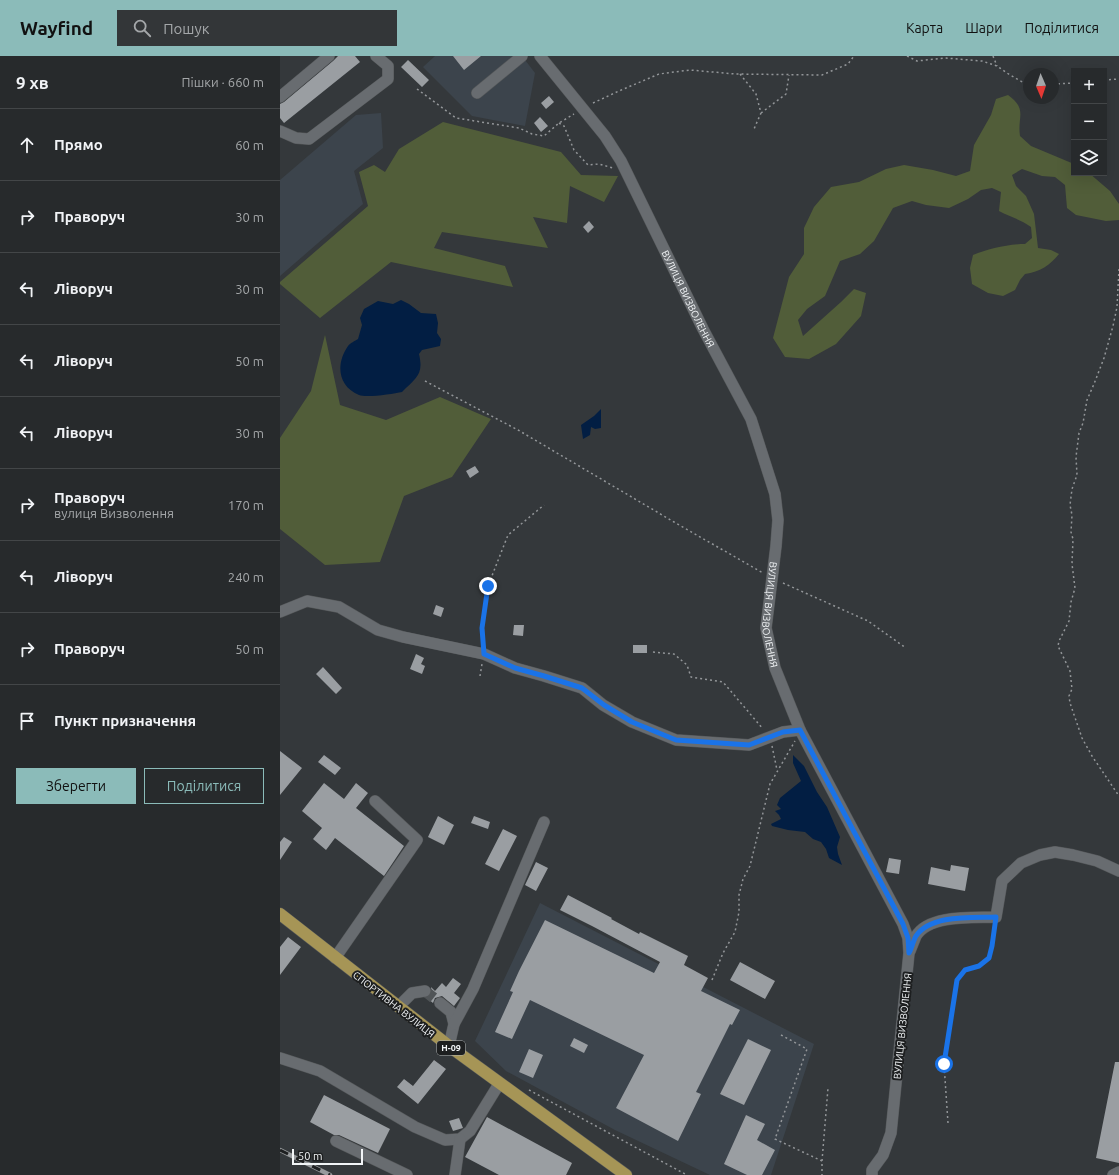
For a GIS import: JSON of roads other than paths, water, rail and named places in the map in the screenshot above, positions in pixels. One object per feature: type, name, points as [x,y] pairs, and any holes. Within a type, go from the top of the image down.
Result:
[{"type":"main road","name":"СПОРТИВНА ВУЛИЦЯ","points":[[280,914],[499,1084],[626,1175]]},
{"type":"street","points":[[280,97],[329,56]]},
{"type":"street","points":[[280,132],[296,138],[309,139],[388,79],[388,66],[376,56]]},
{"type":"street","points":[[477,93],[522,56]]},
{"type":"street","name":"ВУЛИЦЯ ВИЗВОЛЕННЯ","points":[[540,56],[605,136],[621,161],[703,329],[751,419],[775,494],[778,520],[766,628],[775,668],[800,730],[903,924],[908,938],[909,953],[891,1133],[883,1155],[872,1170],[872,1175]]},
{"type":"street","points":[[280,612],[307,601],[339,607],[378,630],[484,654],[515,668],[582,688],[604,705],[632,722],[676,740],[749,745],[783,732],[800,730]]},
{"type":"street","points":[[335,958],[417,840],[375,802]]},
{"type":"street","points":[[449,1046],[454,1024],[473,989],[544,822]]},
{"type":"street","points":[[909,953],[917,935],[930,924],[946,920],[996,917],[1002,881],[1021,863],[1040,855],[1055,852],[1073,855],[1097,861],[1119,872]]},
{"type":"street","points":[[398,1007],[412,993],[425,991]]},
{"type":"street","points":[[440,1003],[451,1012],[454,1024]]},
{"type":"street","points":[[280,1058],[320,1071],[415,1127],[444,1140],[460,1139],[470,1131],[499,1084]]},
{"type":"street","points":[[455,1175],[460,1139]]},
{"type":"street","points":[[336,1141],[407,1175]]},
{"type":"street","points":[[1113,1175],[1119,1172]]},
{"type":"water","points":[[401,300],[421,313],[436,314],[438,323],[437,333],[441,339],[440,346],[422,350],[419,354],[420,372],[402,392],[373,396],[359,395],[346,386],[343,380],[340,367],[344,353],[351,343],[358,339],[362,325],[360,318],[364,309],[378,301],[393,304]]},
{"type":"water","points":[[601,409],[601,428],[595,429],[591,427],[590,435],[583,439],[581,425]]},
{"type":"water","points":[[793,755],[804,766],[817,792],[827,807],[840,837],[837,847],[842,865],[829,858],[826,849],[821,842],[813,839],[805,832],[788,830],[772,826],[771,824],[781,819],[775,811],[781,809],[777,805],[780,798],[801,781],[793,763]]},
{"type":"tunnel","points":[[425,991],[440,1003]]},
{"type":"railway","points":[[280,1150],[330,1175]]}]
